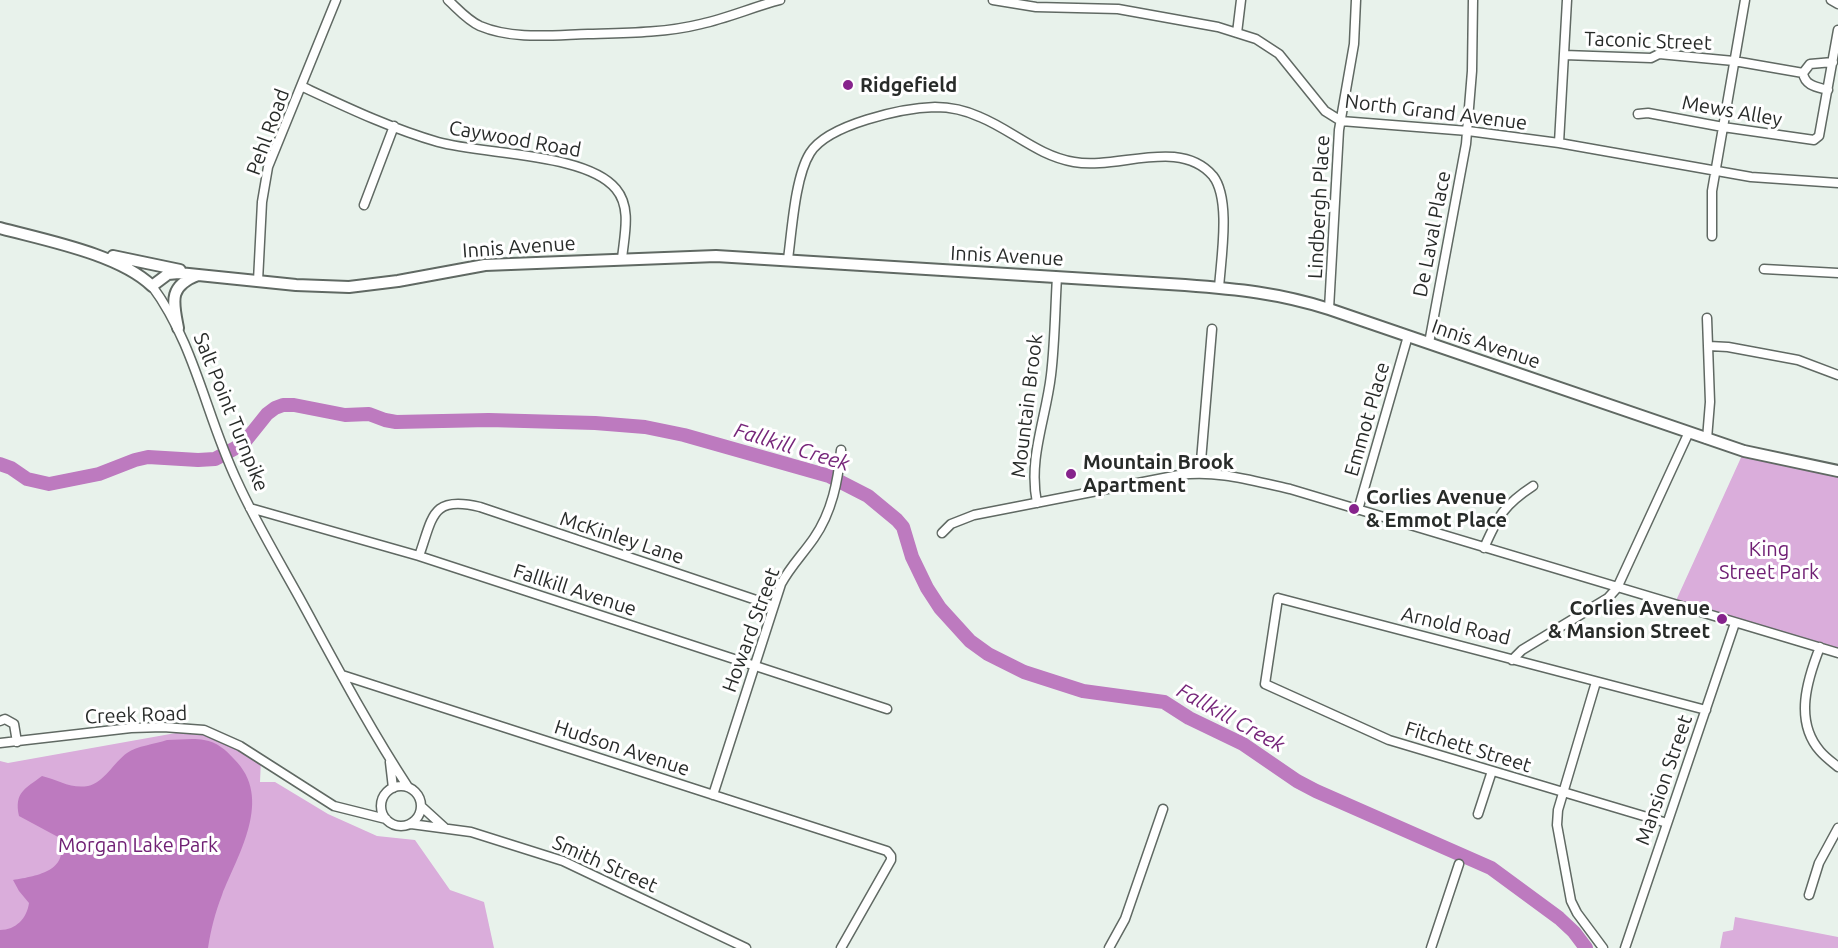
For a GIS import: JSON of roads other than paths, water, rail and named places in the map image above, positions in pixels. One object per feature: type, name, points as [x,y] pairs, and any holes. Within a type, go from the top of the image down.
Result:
[{"type":"main road","name":"Salt Point Turnpike","points":[[0,228],[74,248],[133,270],[152,286]]},
{"type":"main road","points":[[74,248],[201,274]]},
{"type":"main road","name":"Innis Avenue","points":[[152,286],[168,274],[179,273],[297,285],[349,287],[485,265],[716,256],[1257,291],[1329,309],[1707,439],[1761,455],[1838,471]]},
{"type":"main road","points":[[178,328],[174,307],[175,293],[180,285],[189,278],[201,274]]},
{"type":"street","name":"Pehl Road","points":[[258,281],[262,202],[268,167],[303,87],[336,0]]},
{"type":"street","points":[[448,0],[466,17],[489,29],[520,34],[550,35],[678,29],[702,24],[774,1]]},
{"type":"street","name":"North Grand Avenue","points":[[993,0],[1036,7],[1118,9],[1167,16],[1256,39],[1279,54],[1325,111],[1341,121],[1468,131],[1559,143],[1751,177],[1838,183]]},
{"type":"street","points":[[1237,33],[1241,0]]},
{"type":"street","name":"Lindbergh Place","points":[[1329,309],[1341,121],[1354,44],[1356,0]]},
{"type":"street","name":"De Laval Place","points":[[1429,343],[1468,131],[1473,0]]},
{"type":"street","points":[[1559,143],[1567,0]]},
{"type":"street","points":[[1712,236],[1712,191],[1745,0]]},
{"type":"street","points":[[1831,0],[1838,4]]},
{"type":"street","points":[[1828,90],[1838,30]]},
{"type":"street","name":"Taconic Street","points":[[1564,55],[1651,58],[1659,54],[1734,61],[1803,73],[1806,82],[1814,87],[1828,90]]},
{"type":"street","points":[[1803,73],[1810,64],[1833,62]]},
{"type":"street","name":"Caywood Road","points":[[303,87],[435,141],[464,148],[561,162],[580,166],[600,175],[616,188],[626,208],[622,259]]},
{"type":"street","name":"Mews Alley","points":[[1638,114],[1648,113],[1814,140],[1820,136],[1828,90]]},
{"type":"street","points":[[788,259],[802,171],[811,151],[818,143],[843,129],[881,116],[936,107],[953,109],[980,117],[1041,152],[1073,162],[1105,164],[1173,156],[1193,161],[1205,168],[1220,187],[1223,195],[1219,288]]},
{"type":"street","points":[[364,205],[394,126]]},
{"type":"street","points":[[1764,269],[1838,273]]},
{"type":"street","name":"Mountain Brook","points":[[1037,503],[1033,484],[1033,465],[1051,373],[1057,277]]},
{"type":"street","name":"Salt Point Turnpike","points":[[152,286],[166,305],[178,328],[199,378],[229,465],[250,508],[342,675],[408,787]]},
{"type":"street","points":[[1707,318],[1710,402],[1707,439]]},
{"type":"street","points":[[1200,473],[1212,329]]},
{"type":"street","name":"Emmot Place","points":[[1358,510],[1408,336]]},
{"type":"street","points":[[1709,346],[1728,347],[1798,360],[1838,375]]},
{"type":"street","name":"Arnold Road","points":[[1265,684],[1278,598],[1512,660],[1522,650],[1608,597],[1617,588],[1689,432]]},
{"type":"street","name":"Howard Street","points":[[713,795],[753,665],[781,584],[826,517],[839,474],[841,450]]},
{"type":"street","points":[[942,532],[962,518],[1162,478],[1200,473],[1223,474],[1290,489],[1838,653]]},
{"type":"street","points":[[1484,548],[1506,506],[1533,486]]},
{"type":"street","name":"McKinley Lane","points":[[419,556],[436,513],[448,503],[460,502],[774,606]]},
{"type":"street","name":"Fallkill Avenue","points":[[250,508],[419,556],[887,709]]},
{"type":"street","name":"Mansion Street","points":[[1625,948],[1735,623]]},
{"type":"street","points":[[1820,647],[1806,690],[1805,716],[1814,741],[1821,752],[1838,767]]},
{"type":"street","points":[[1512,660],[1706,710]]},
{"type":"street","name":"Hudson Avenue","points":[[342,675],[887,852],[891,860],[842,948]]},
{"type":"street","points":[[1596,682],[1558,810],[1557,825],[1571,901],[1603,948]]},
{"type":"street","name":"Fitchett Street","points":[[1265,684],[1377,736],[1668,823]]},
{"type":"street","points":[[0,721],[5,719],[14,724],[18,742]]},
{"type":"street","name":"Creek Road","points":[[0,743],[131,728],[163,727],[204,730],[240,746],[334,806],[386,819]]},
{"type":"street","name":"Salt Point Turnpike","points":[[390,759],[393,788]]},
{"type":"street","points":[[1478,814],[1492,771]]},
{"type":"street","points":[[422,807],[418,817],[411,824],[398,826],[386,819],[381,802],[383,796],[393,788],[408,787],[418,795],[422,807],[445,828]]},
{"type":"street","points":[[360,812],[381,802]]},
{"type":"street","points":[[1109,948],[1125,919],[1163,809]]},
{"type":"street","name":"Smith Street","points":[[411,824],[471,832],[563,861],[746,948]]},
{"type":"street","points":[[1809,895],[1819,862],[1838,828]]},
{"type":"street","points":[[1431,948],[1459,864]]},
{"type":"waterway","name":"Fallkill Creek","points":[[0,464],[11,468],[27,479],[49,484],[99,474],[148,457],[215,459],[243,444],[267,414],[275,408],[294,405],[345,415],[369,414],[396,422],[489,420],[645,427],[684,435],[829,476],[868,496],[897,520],[903,527],[912,557],[927,588],[940,608],[970,641],[988,654],[1024,672],[1083,691],[1164,702],[1189,718],[1243,744],[1297,781],[1316,791],[1491,868],[1559,918],[1586,948]]},
{"type":"place","name":"Ridgefield","points":[[848,85]]},
{"type":"place","name":"Mountain Brook Apartment","points":[[1071,474]]},
{"type":"place","name":"Corlies Avenue & Emmot Place","points":[[1354,509]]},
{"type":"place","name":"Corlies Avenue & Mansion Street","points":[[1722,619]]},
{"type":"park label","name":"King Street Park","points":[[1769,560]]},
{"type":"park label","name":"Morgan Lake Park","points":[[138,845]]}]
